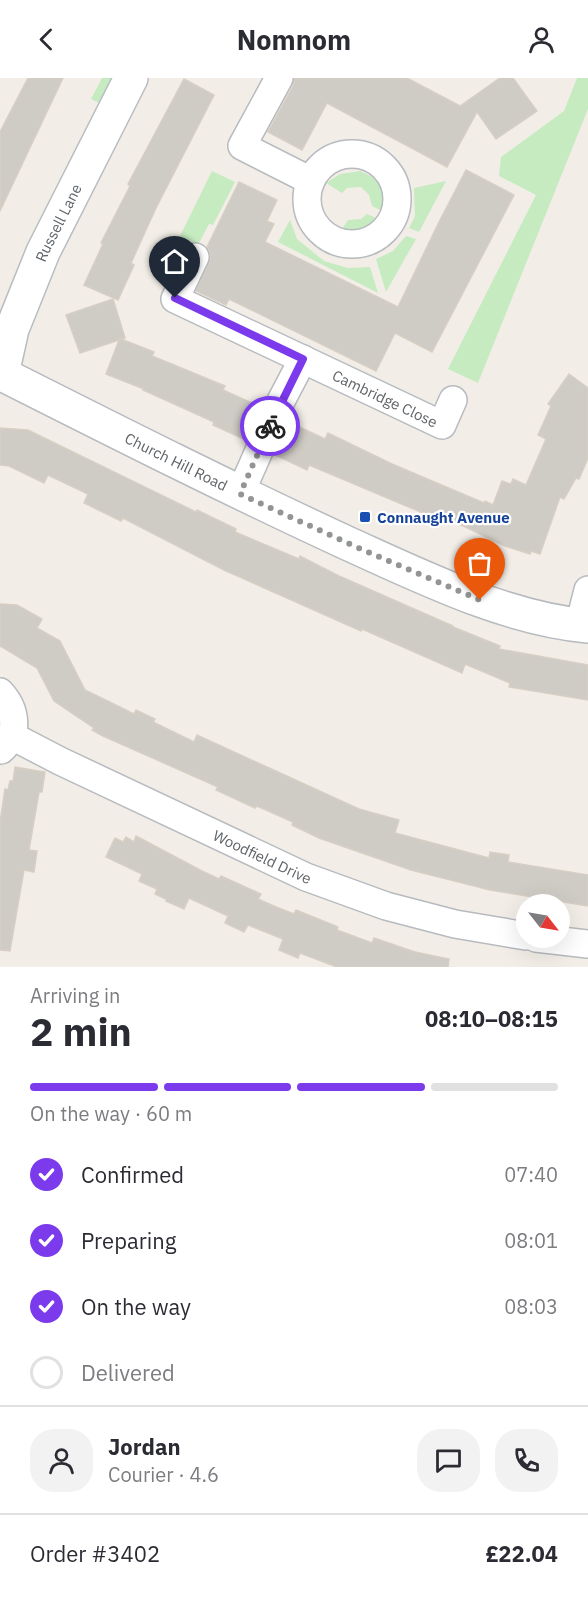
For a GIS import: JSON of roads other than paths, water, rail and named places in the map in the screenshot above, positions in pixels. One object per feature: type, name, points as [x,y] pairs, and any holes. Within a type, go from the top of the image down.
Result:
[{"type":"street","name":"Russell Lane","points":[[1,374],[12,329],[43,252],[131,78]]},
{"type":"street","points":[[279,78],[242,146],[311,181]]},
{"type":"street","name":"Cambridge Close","points":[[195,257],[175,298],[442,425],[453,400]]},
{"type":"street","points":[[240,494],[281,401],[303,359]]},
{"type":"street","name":"Church Hill Road","points":[[1,374],[240,494],[415,573],[501,609],[583,626]]},
{"type":"street","points":[[583,626],[588,590]]},
{"type":"street","name":"Woodfield Drive","points":[[0,692],[8,700],[13,711],[14,724],[6,744],[60,761],[306,877],[386,906],[455,924],[516,934]]},
{"type":"street","points":[[570,942],[588,944]]},
{"type":"place","name":"Connaught Avenue","points":[[365,517]]}]
